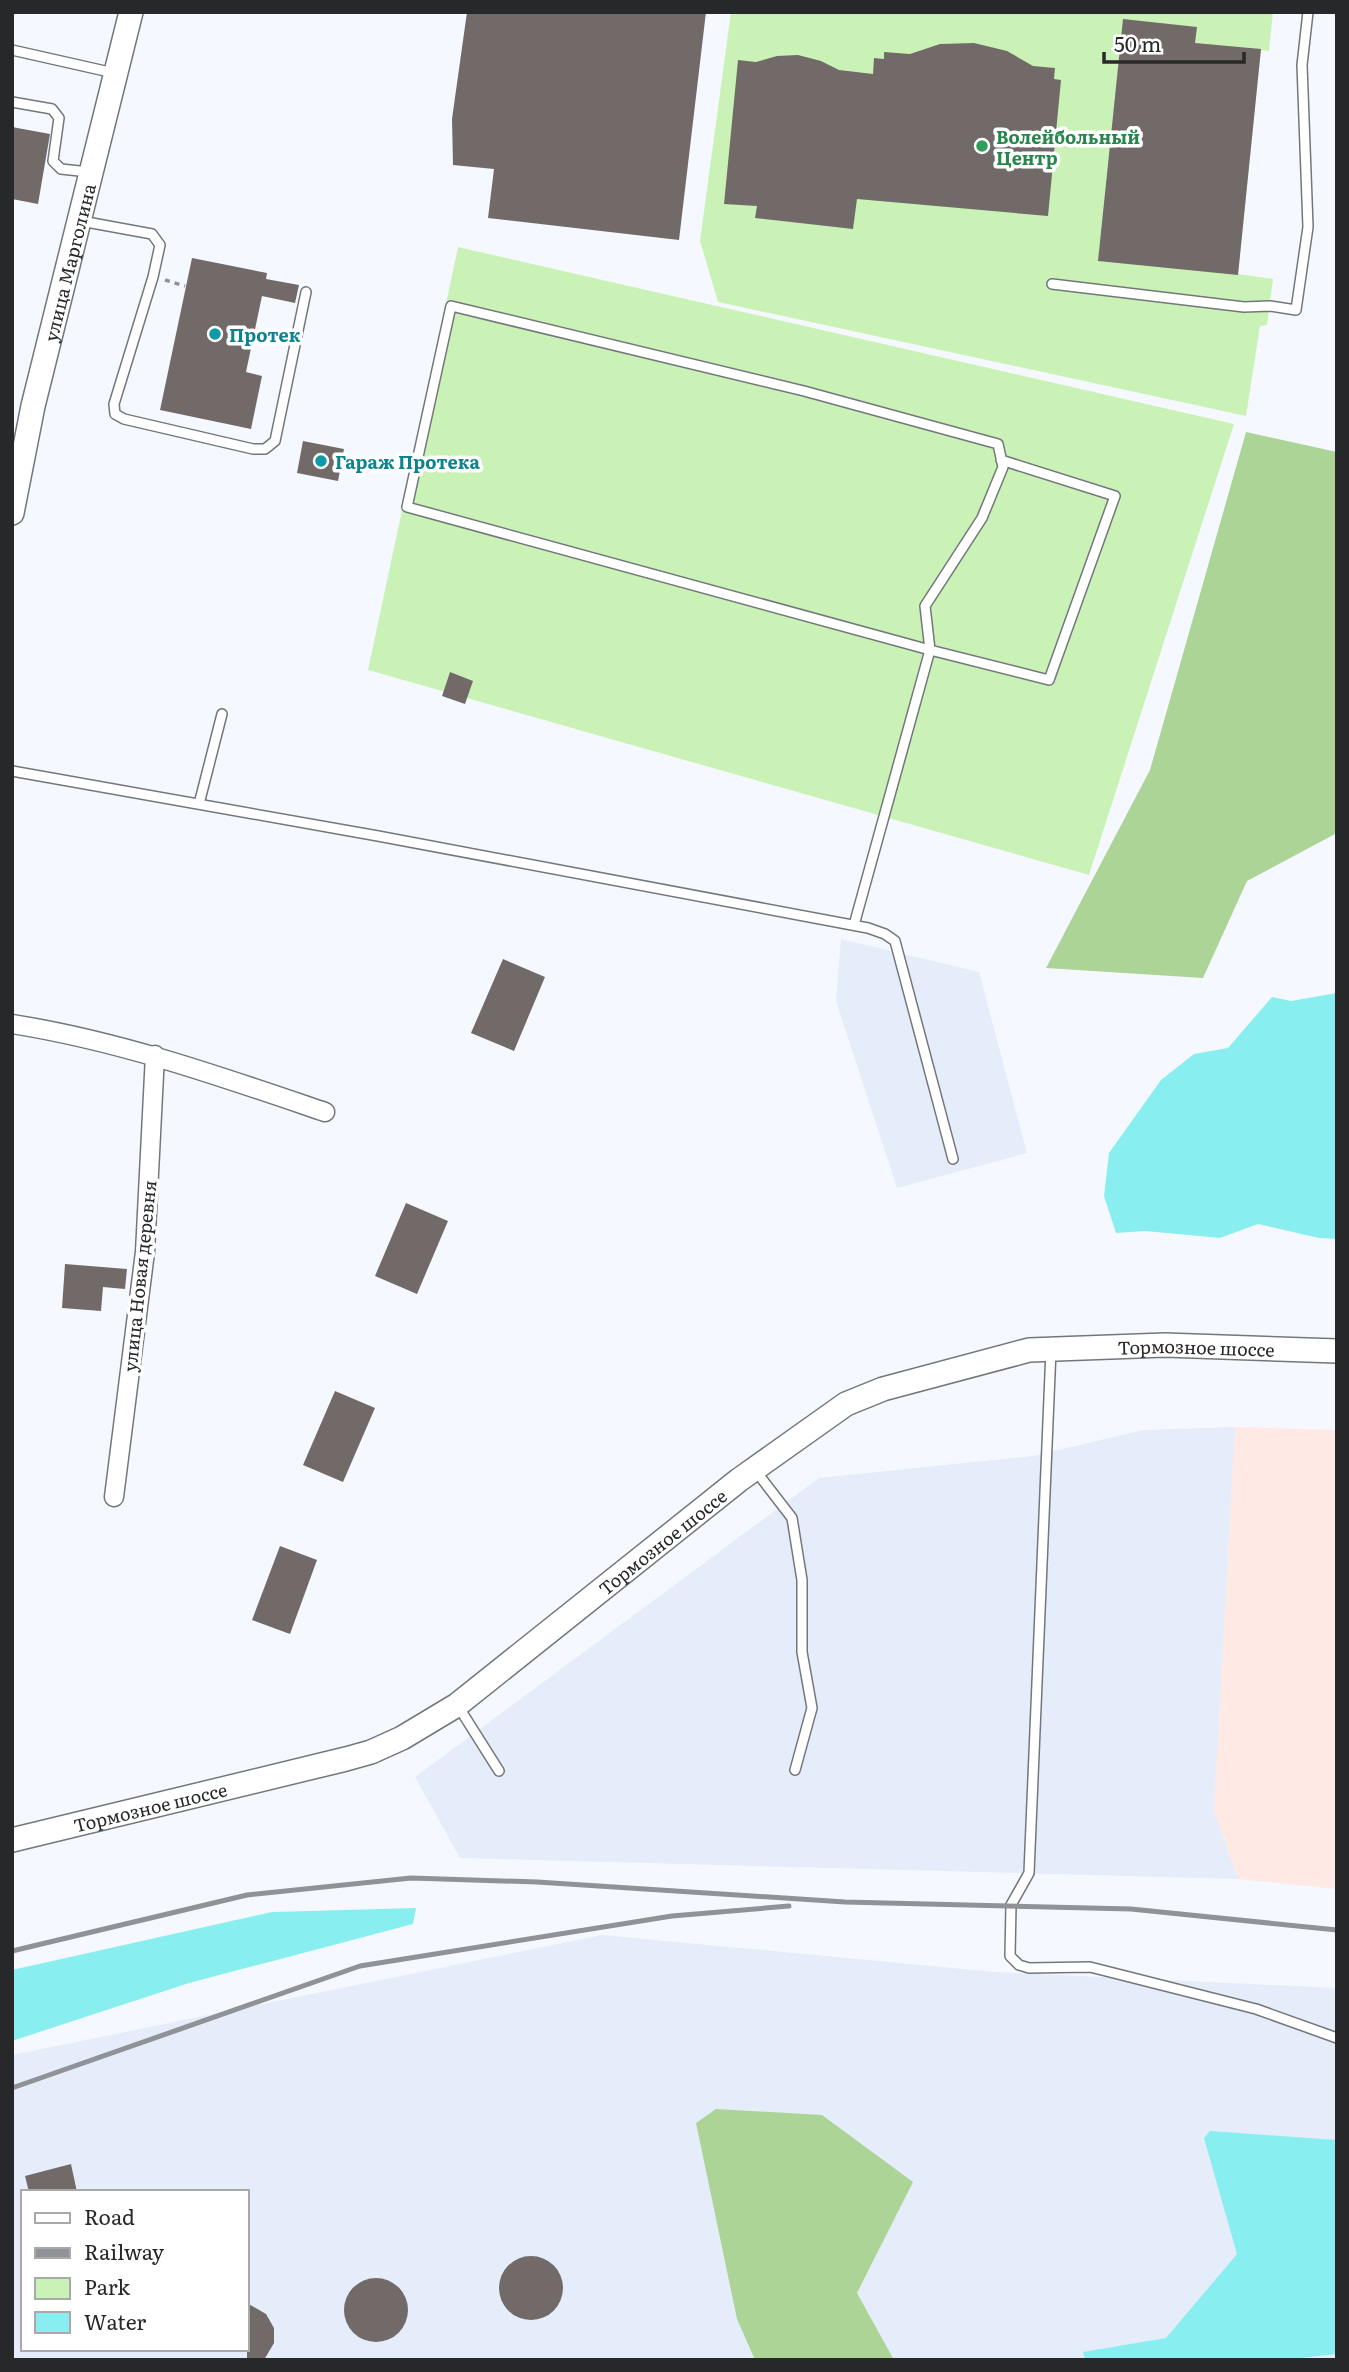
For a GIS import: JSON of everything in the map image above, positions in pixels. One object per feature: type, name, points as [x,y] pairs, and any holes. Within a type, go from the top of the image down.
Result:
[{"type":"street","name":"улица Марголина","points":[[12,513],[33,407],[131,12]]},
{"type":"street","points":[[12,1024],[61,1032],[155,1055],[326,1112]]},
{"type":"street","name":"улица Новая деревня","points":[[114,1496],[145,1252],[155,1055]]},
{"type":"street","name":"Тормозное шоссе","points":[[12,1840],[371,1752],[426,1724],[457,1705],[754,1468],[846,1404],[883,1389],[1029,1350],[1165,1345],[1337,1351]]},
{"type":"lane","points":[[1052,284],[1244,307],[1270,306],[1296,310],[1308,227],[1301,65],[1308,12]]},
{"type":"lane","points":[[12,50],[116,74]]},
{"type":"lane","points":[[12,102],[52,109],[57,113],[59,118],[53,161],[57,167],[91,173]]},
{"type":"lane","points":[[79,220],[152,234],[160,246],[114,404],[115,414],[124,419],[253,449],[265,449],[275,442],[306,292]]},
{"type":"lane","points":[[854,925],[930,650],[925,606],[982,519],[1003,467],[1001,460],[998,444],[804,391],[451,306],[407,507],[930,650],[1049,680],[1115,496],[1001,460]]},
{"type":"lane","points":[[199,804],[222,714]]},
{"type":"lane","points":[[12,771],[854,925],[885,934],[895,941],[953,1159]]},
{"type":"lane","points":[[1051,1349],[1029,1873],[1012,1905],[1010,1956],[1019,1965],[1029,1968],[1090,1967],[1256,2008],[1337,2038]]},
{"type":"lane","points":[[754,1468],[792,1518],[802,1580],[802,1652],[812,1708],[795,1770]]},
{"type":"lane","points":[[457,1705],[499,1771]]},
{"type":"path","points":[[153,277],[186,286]]},
{"type":"shaded area","points":[[841,939],[979,972],[1027,1153],[897,1188],[836,1001]]},
{"type":"shaded area","points":[[1235,1427],[1337,1430],[1337,1889],[1238,1879],[1214,1811]]},
{"type":"shaded area","points":[[1235,1427],[1214,1811],[1238,1879],[460,1858],[415,1777],[819,1478],[1033,1456],[1143,1430]]},
{"type":"shaded area","points":[[602,1935],[995,1972],[1337,1988],[1337,2360],[12,2360],[12,2055]]},
{"type":"green space","name":"Волейбольный Центр","points":[[731,12],[1273,12],[1269,51],[1261,50],[1238,274],[1273,279],[1267,325],[1260,326],[1246,416],[718,302],[700,241]]},
{"type":"green space","points":[[458,247],[1234,424],[1089,875],[368,670]]},
{"type":"green space","points":[[1246,432],[1337,452],[1337,833],[1247,881],[1203,978],[1046,968],[1150,770]]},
{"type":"green space","points":[[716,2109],[822,2115],[913,2182],[857,2293],[894,2360],[755,2360],[737,2319],[696,2123]]},
{"type":"water","points":[[1337,993],[1337,1239],[1319,1238],[1258,1224],[1220,1238],[1145,1231],[1116,1233],[1104,1196],[1109,1153],[1161,1080],[1194,1054],[1228,1048],[1272,997],[1291,1001]]},
{"type":"water","points":[[416,1908],[413,1924],[189,1983],[12,2041],[12,1970],[272,1912]]},
{"type":"water","points":[[1210,2131],[1337,2140],[1337,2354],[1283,2360],[1085,2360],[1083,2352],[1166,2338],[1237,2254],[1204,2138]]},
{"type":"building","points":[[467,12],[706,12],[679,240],[488,218],[494,169],[453,165],[452,119]]},
{"type":"building","points":[[1123,19],[1197,27],[1195,43],[1261,49],[1238,275],[1098,261]]},
{"type":"building","points":[[974,43],[1007,51],[1033,66],[1055,68],[1054,79],[1061,80],[1048,216],[857,199],[853,229],[755,218],[757,206],[724,204],[738,60],[756,62],[777,56],[798,55],[821,61],[839,70],[873,74],[874,58],[884,59],[884,52],[910,54],[940,44]]},
{"type":"building","points":[[12,127],[50,134],[38,204],[12,199]]},
{"type":"building","name":"Протек","points":[[192,258],[267,273],[266,279],[299,285],[295,303],[262,296],[246,372],[262,376],[251,429],[160,410]]},
{"type":"building","name":"Гараж Протека","points":[[303,441],[344,449],[338,481],[297,473]]},
{"type":"building","points":[[450,672],[473,681],[465,704],[442,696]]},
{"type":"building","points":[[503,959],[545,977],[514,1051],[471,1033]]},
{"type":"building","points":[[406,1203],[448,1221],[417,1294],[375,1276]]},
{"type":"building","points":[[65,1264],[127,1269],[125,1289],[103,1287],[101,1311],[62,1308]]},
{"type":"building","points":[[335,1391],[375,1408],[343,1482],[303,1465]]},
{"type":"building","points":[[280,1546],[317,1560],[290,1634],[252,1620]]},
{"type":"building","points":[[71,2164],[77,2190],[28,2190],[25,2176]]},
{"type":"building","points":[[531,2256],[549,2262],[557,2270],[563,2288],[557,2306],[549,2314],[531,2320],[513,2314],[505,2306],[499,2288],[505,2270],[513,2262]]},
{"type":"building","points":[[376,2278],[394,2284],[402,2292],[408,2310],[402,2328],[394,2336],[376,2342],[358,2336],[350,2328],[344,2310],[350,2292],[358,2284]]},
{"type":"building","points":[[248,2304],[266,2314],[274,2328],[274,2343],[264,2360],[247,2360]]},
{"type":"railway","points":[[12,1951],[247,1895],[411,1878],[537,1882],[845,1902],[1131,1909],[1337,1930]]},
{"type":"railway","points":[[12,2088],[360,1966],[672,1916],[789,1906]]},
{"type":"place","name":"Волейбольный Центр","points":[[982,146]]},
{"type":"place","name":"Протек","points":[[215,334]]},
{"type":"place","name":"Гараж Протека","points":[[321,461]]}]
